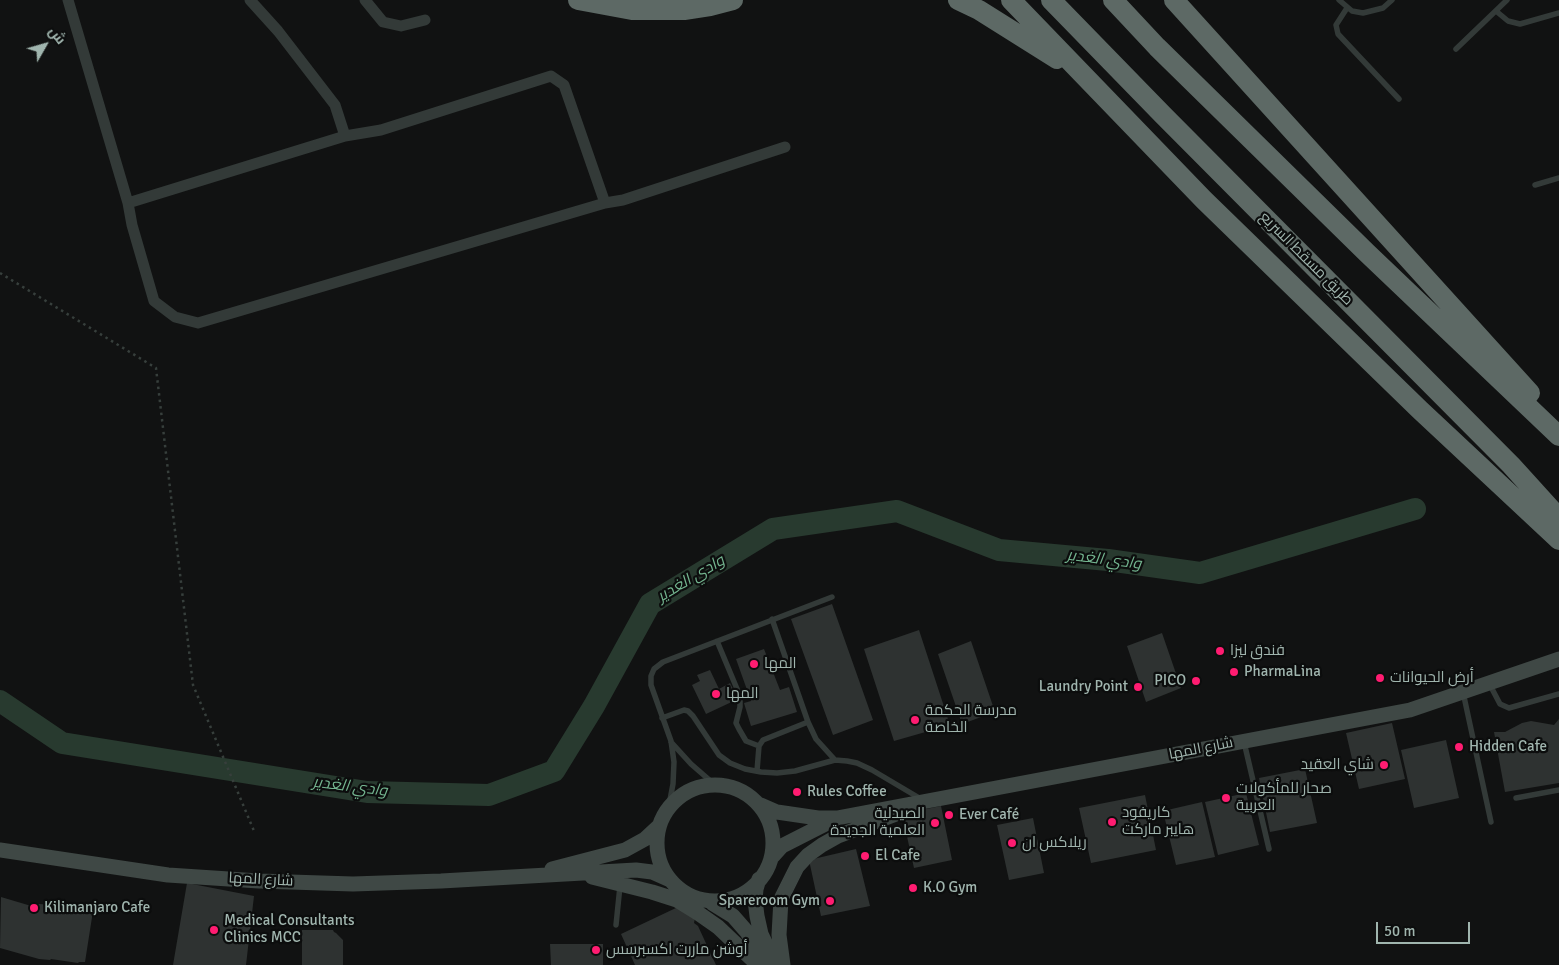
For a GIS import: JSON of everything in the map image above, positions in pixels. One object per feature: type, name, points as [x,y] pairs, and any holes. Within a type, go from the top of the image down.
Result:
[{"type":"highway","points":[[578,0],[632,10],[684,10],[733,0]]},
{"type":"highway","points":[[958,0],[979,10],[1085,76]]},
{"type":"highway","points":[[1011,0],[1204,200],[1420,410],[1559,540]]},
{"type":"highway","name":"طريق مسقط السريع","points":[[1051,0],[1511,464],[1559,518]]},
{"type":"highway","points":[[1113,0],[1157,47],[1367,253],[1559,436]]},
{"type":"highway","points":[[1174,1],[1512,371],[1559,428]]},
{"type":"street","points":[[68,0],[128,203],[132,224],[154,301],[174,317],[198,323],[605,203],[623,200],[785,147]]},
{"type":"street","points":[[250,0],[278,32],[335,105],[345,136]]},
{"type":"street","points":[[365,0],[383,22],[401,26],[425,20]]},
{"type":"street","points":[[128,203],[345,136],[381,130],[550,76],[564,85],[605,203]]},
{"type":"street","name":"شارع المها","points":[[760,805],[777,812],[818,818],[837,818],[1410,710],[1559,660]]},
{"type":"street","points":[[712,903],[745,893],[766,872],[773,856],[772,829],[760,805],[743,791],[730,786],[714,784],[696,787],[682,793],[669,805],[658,826],[656,844],[660,861],[670,880],[687,894],[712,903],[733,916],[747,932],[766,965]]},
{"type":"street","points":[[783,965],[779,935],[781,899],[797,867],[808,854],[838,836],[925,801]]},
{"type":"street","name":"شارع المها","points":[[773,856],[782,846],[837,818]]},
{"type":"street","name":"شارع المها","points":[[524,876],[625,850],[645,839],[658,826]]},
{"type":"street","name":"شارع المها","points":[[0,850],[168,875],[259,881],[353,884],[636,870],[652,872],[670,880]]},
{"type":"street","points":[[578,874],[669,898],[698,913],[718,927],[758,965]]},
{"type":"street","points":[[759,879],[755,900],[757,916],[761,934],[776,965]]},
{"type":"lane","points":[[1339,0],[1352,11],[1363,13],[1383,8],[1392,0]]},
{"type":"lane","points":[[1456,49],[1507,0]]},
{"type":"lane","points":[[1347,8],[1336,25],[1338,34],[1399,99]]},
{"type":"lane","points":[[1496,11],[1508,21],[1516,24],[1559,13]]},
{"type":"lane","points":[[1535,185],[1559,178]]},
{"type":"lane","points":[[669,805],[673,784],[674,762],[670,741],[650,685],[654,669],[663,662],[832,597]]},
{"type":"lane","points":[[772,619],[808,722],[816,739],[836,760]]},
{"type":"lane","points":[[717,641],[740,696],[740,707],[736,723],[738,729],[746,741],[758,746]]},
{"type":"lane","points":[[1489,683],[1500,704],[1509,708],[1559,694]]},
{"type":"lane","points":[[1463,692],[1492,822]]},
{"type":"lane","points":[[662,718],[684,710],[688,711],[720,755],[730,763],[745,769],[757,772],[778,773],[795,771],[836,760],[857,763],[925,801]]},
{"type":"lane","points":[[757,772],[758,746],[766,738],[808,722]]},
{"type":"lane","points":[[670,741],[691,764],[714,784]]},
{"type":"lane","points":[[1244,741],[1269,849]]},
{"type":"lane","points":[[1516,798],[1559,790]]},
{"type":"lane","points":[[616,925],[620,884]]},
{"type":"path","points":[[0,273],[156,368],[193,685],[254,831]]},
{"type":"building","points":[[832,604],[873,720],[833,735],[791,619]]},
{"type":"building","points":[[919,630],[950,725],[894,741],[864,649]]},
{"type":"building","points":[[1162,633],[1181,688],[1146,702],[1127,646]]},
{"type":"building","points":[[971,641],[995,712],[962,724],[938,654]]},
{"type":"building","points":[[764,649],[780,690],[789,687],[797,712],[751,726],[744,703],[751,701],[736,659]]},
{"type":"building","name":"المها","points":[[710,670],[719,689],[730,683],[738,699],[706,714],[692,685],[700,681],[697,675]]},
{"type":"building","points":[[1559,719],[1559,783],[1505,792],[1494,732],[1505,732],[1522,723],[1531,721],[1554,725]]},
{"type":"building","points":[[1392,723],[1405,779],[1359,789],[1346,733]]},
{"type":"building","points":[[1446,740],[1459,798],[1414,808],[1401,750]]},
{"type":"building","points":[[1305,769],[1317,823],[1270,832],[1259,778]]},
{"type":"building","points":[[1246,793],[1259,845],[1218,855],[1205,802]]},
{"type":"building","points":[[1145,795],[1156,850],[1091,863],[1079,808]]},
{"type":"building","points":[[1202,802],[1215,857],[1176,865],[1163,811]]},
{"type":"building","points":[[941,806],[952,860],[914,868],[902,814]]},
{"type":"building","points":[[1033,818],[1044,873],[1009,880],[997,825]]},
{"type":"building","points":[[856,849],[870,906],[821,916],[809,860]]},
{"type":"building","name":"Medical Consultants Clinics MCC","points":[[187,883],[254,896],[246,965],[173,965]]},
{"type":"building","points":[[1,897],[38,908],[38,904],[58,905],[65,908],[65,905],[70,906],[69,908],[80,909],[81,907],[93,911],[85,962],[39,959],[0,948]]},
{"type":"building","points":[[678,907],[695,918],[694,923],[698,926],[716,965],[635,965],[621,934]]},
{"type":"building","points":[[302,930],[333,930],[343,940],[343,965],[302,965]]},
{"type":"building","points":[[550,944],[603,944],[603,965],[551,965]]},
{"type":"waterway","name":"وادي الغدير","points":[[0,701],[62,743],[367,792],[489,795],[554,771],[594,706],[650,604],[773,529],[897,511],[999,550],[1108,560],[1200,573],[1415,509]]},
{"type":"place","name":"فندق ليزا","points":[[1220,651]]},
{"type":"place","name":"المه‍ا","points":[[754,664]]},
{"type":"place","name":"PharmaLina","points":[[1234,672]]},
{"type":"place","name":"أرض الحيوانات","points":[[1380,678]]},
{"type":"place","name":"PICO","points":[[1196,681]]},
{"type":"place","name":"Laundry Point","points":[[1138,687]]},
{"type":"place","name":"المها","points":[[716,694]]},
{"type":"place","name":"مدرسة الحكمة الخاصة","points":[[915,720]]},
{"type":"place","name":"Hidden Cafe","points":[[1459,747]]},
{"type":"place","name":"شاي العقيد","points":[[1384,765]]},
{"type":"place","name":"Rules Coffee","points":[[797,792]]},
{"type":"place","name":"صحار للمأكولات العربية","points":[[1226,798]]},
{"type":"place","name":"Ever Café","points":[[949,815]]},
{"type":"place","name":"كاريفود هايبر ماركت","points":[[1112,822]]},
{"type":"place","name":"الصيدلية العلمية الجديدة","points":[[935,823]]},
{"type":"place","name":"ريلاكس ان","points":[[1012,843]]},
{"type":"place","name":"El Cafe","points":[[865,856]]},
{"type":"place","name":"K.O Gym","points":[[913,888]]},
{"type":"place","name":"Spareroom Gym","points":[[830,901]]},
{"type":"place","name":"Kilimanjaro Cafe","points":[[34,908]]},
{"type":"place","name":"Medical Consultants Clinics MCC","points":[[214,930]]},
{"type":"place","name":"أوشن ماررت اكسبرسس","points":[[596,950]]}]
